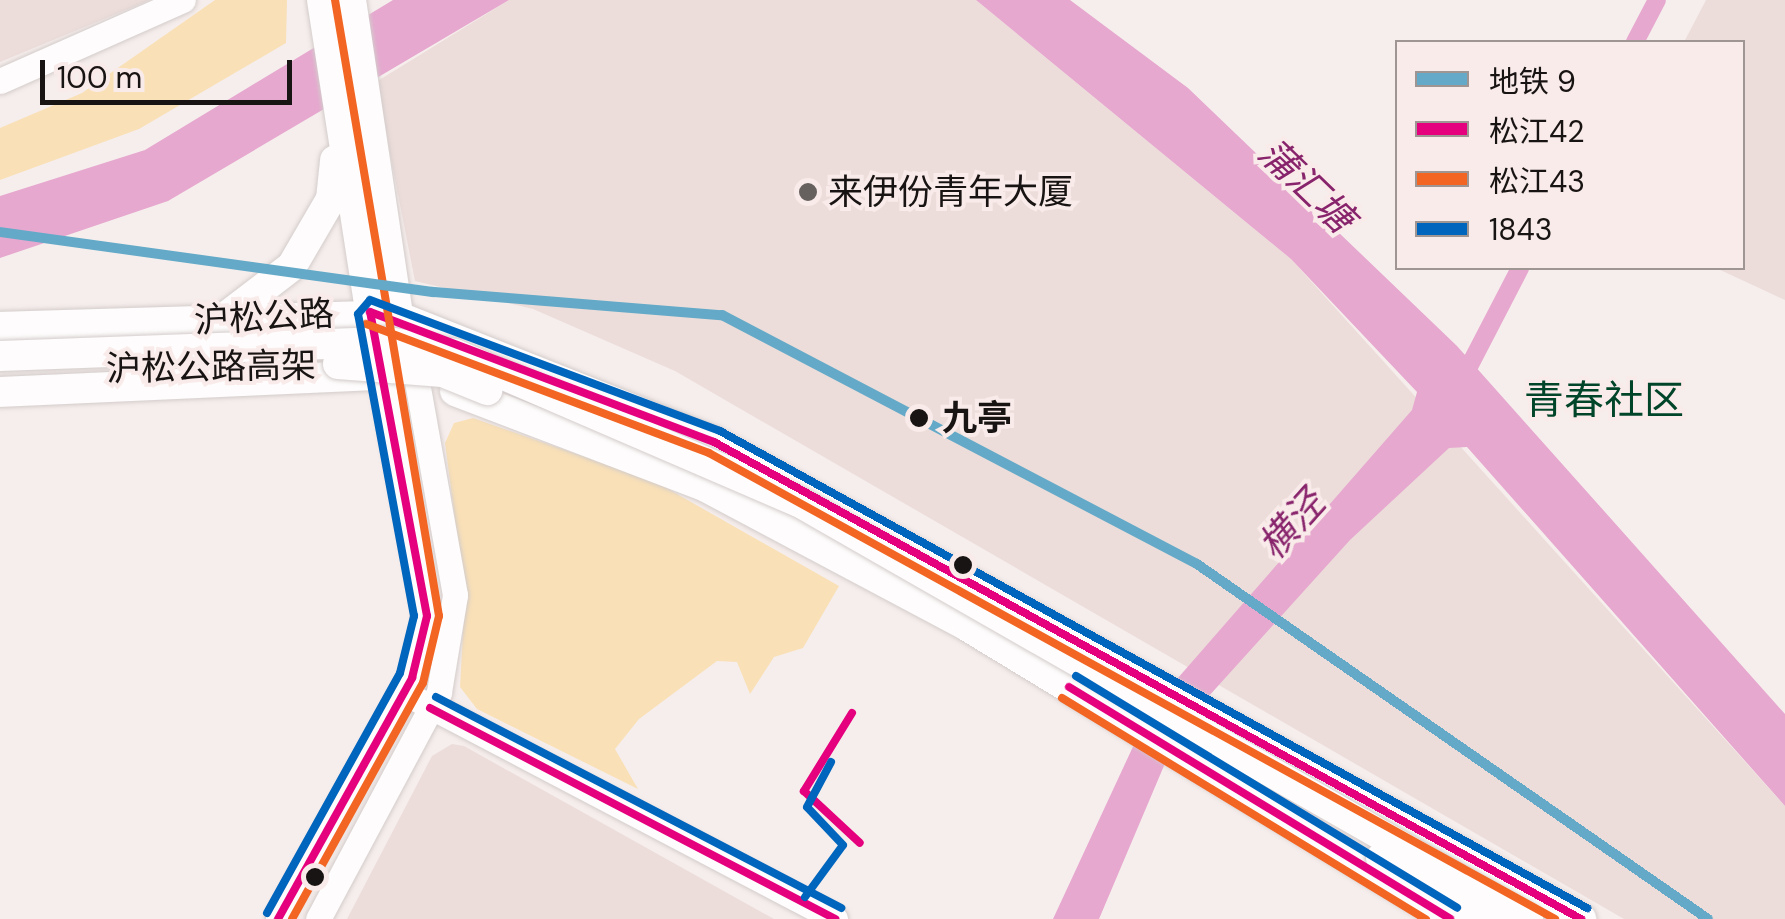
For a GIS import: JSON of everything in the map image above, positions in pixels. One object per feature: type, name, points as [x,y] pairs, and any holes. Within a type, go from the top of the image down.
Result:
[{"type":"main road","points":[[338,11],[350,116],[382,313],[381,375]]},
{"type":"main road","points":[[223,319],[292,266],[331,199],[350,116]]},
{"type":"main road","points":[[382,313],[416,377]]},
{"type":"main road","name":"沪松公路","points":[[0,327],[382,313],[714,442],[1582,919]]},
{"type":"main road","name":"沪松公路高架","points":[[0,356],[389,342],[455,354],[800,502],[1528,919]]},
{"type":"main road","name":"沪松公路高架","points":[[0,374],[392,363],[442,372],[785,514],[1485,919]]},
{"type":"main road","name":"沪松公路","points":[[0,392],[381,375],[416,377],[706,487],[1132,723],[1196,768],[1450,919]]},
{"type":"street","points":[[0,81],[183,0]]},
{"type":"street","points":[[278,919],[406,691],[427,616],[381,375]]},
{"type":"street","points":[[318,919],[430,708],[455,594],[416,377]]},
{"type":"street","points":[[406,691],[430,708],[825,911]]},
{"type":"shaded area","points":[[0,0],[150,0],[0,62]]},
{"type":"shaded area","points":[[215,0],[287,0],[286,43],[139,129],[0,180],[0,128],[82,93]]},
{"type":"shaded area","points":[[393,0],[509,0],[168,201],[0,258],[0,196],[145,150]]},
{"type":"shaded area","points":[[509,0],[976,0],[1291,259],[1785,806],[1785,919],[1624,919],[675,371],[533,309],[415,281],[376,82]]},
{"type":"shaded area","points":[[976,0],[1070,0],[1188,88],[1457,346],[1785,714],[1785,806],[1467,447],[1449,448],[1350,540],[1180,728],[1099,919],[1053,919],[1150,710],[1412,410],[1417,392],[1291,259]]},
{"type":"shaded area","points":[[1706,0],[1785,0],[1785,300],[1720,270],[1745,270],[1745,40],[1685,40]]},
{"type":"shaded area","points":[[473,418],[654,481],[839,586],[803,648],[774,657],[750,694],[737,662],[717,661],[639,719],[615,749],[638,789],[477,709],[460,687],[465,596],[445,443],[454,423]]},
{"type":"shaded area","points":[[452,744],[464,746],[774,919],[347,919],[432,756]]},
{"type":"waterway","points":[[1636,40],[1657,0]]},
{"type":"waterway","points":[[1461,382],[1519,270]]},
{"type":"metro line","name":"9","points":[[0,232],[433,292],[722,315],[1197,564],[1708,919]]},
{"type":"transit line","name":"松江43","points":[[292,919],[423,683],[439,616],[335,0]]},
{"type":"transit line","name":"1843","points":[[267,913],[400,673],[414,616],[358,314],[370,300],[720,431],[1587,908]]},
{"type":"transit line","name":"松江42","points":[[278,919],[412,678],[427,616],[370,312],[714,442],[1581,919]]},
{"type":"transit line","name":"松江43","points":[[366,324],[709,453],[1555,919]]},
{"type":"transit line","name":"1843","points":[[1076,676],[1457,908]]},
{"type":"transit line","name":"松江42","points":[[1069,687],[1450,919]]},
{"type":"transit line","name":"1843","points":[[436,697],[841,908]]},
{"type":"transit line","name":"松江43","points":[[1062,698],[1426,919]]},
{"type":"transit line","name":"松江42","points":[[430,708],[835,919]]},
{"type":"transit line","name":"松江42","points":[[852,713],[804,791],[860,843]]},
{"type":"transit line","name":"1843","points":[[805,897],[843,845],[807,807],[831,762]]},
{"type":"place","name":"来伊份青年大厦","points":[[808,192]]},
{"type":"place","name":"九亭","points":[[919,418]]},
{"type":"district","name":"青春社区","points":[[1604,400]]},
{"type":"water label","name":"蒲汇塘","points":[[1306,186]]},
{"type":"water label","name":"横泾","points":[[1292,525]]}]
